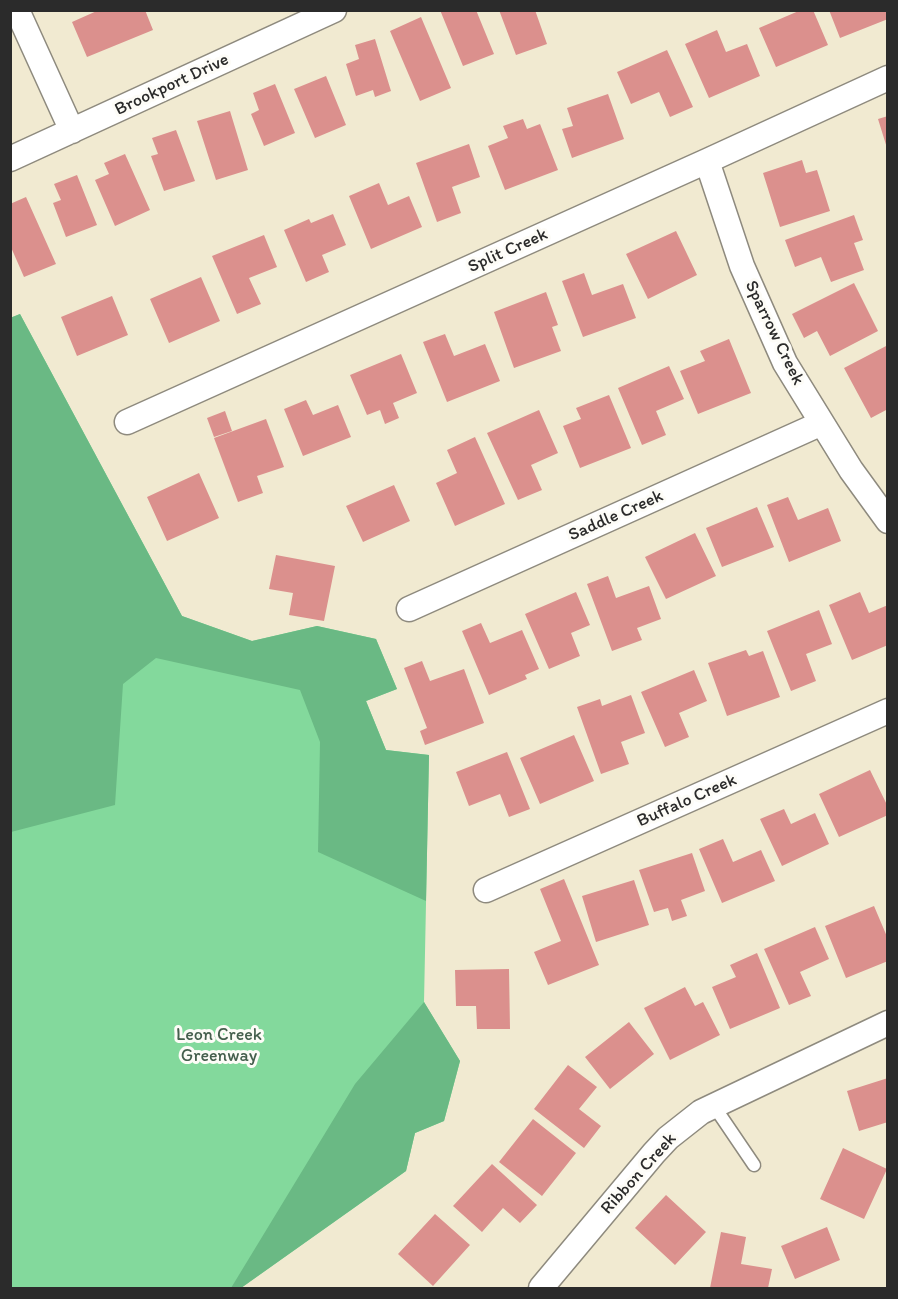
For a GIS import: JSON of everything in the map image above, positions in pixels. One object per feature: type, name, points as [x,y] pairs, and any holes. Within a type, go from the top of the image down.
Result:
[{"type":"street","points":[[17,10],[72,131]]},
{"type":"street","name":"Brookport Drive","points":[[10,159],[334,10]]},
{"type":"street","name":"Split Creek","points":[[127,422],[888,78]]},
{"type":"street","name":"Sparrow Creek","points":[[707,161],[742,266],[785,363],[851,470],[888,521]]},
{"type":"street","name":"Saddle Creek","points":[[409,609],[822,423]]},
{"type":"street","name":"Buffalo Creek","points":[[486,890],[888,711]]},
{"type":"street","name":"Ribbon Creek","points":[[541,1288],[668,1138],[702,1112],[888,1023]]},
{"type":"lane","points":[[714,1106],[754,1165]]},
{"type":"green space","name":"Leon Creek Greenway","points":[[20,314],[182,616],[252,641],[317,626],[376,639],[397,689],[366,701],[386,750],[429,755],[424,1002],[460,1061],[444,1121],[415,1133],[406,1171],[241,1288],[11,1288],[10,318]]},
{"type":"green space","points":[[20,314],[182,616],[252,641],[317,626],[376,639],[397,689],[366,701],[386,750],[429,755],[426,901],[318,852],[320,742],[300,690],[156,658],[123,684],[115,805],[11,832],[10,318]]},
{"type":"green space","points":[[424,1002],[460,1061],[444,1121],[415,1133],[406,1171],[241,1288],[231,1288],[355,1084]]},
{"type":"building","points":[[99,10],[145,10],[153,30],[87,57],[72,22]]},
{"type":"building","points":[[440,10],[476,10],[494,54],[463,66]]},
{"type":"building","points":[[499,10],[535,10],[547,44],[516,55]]},
{"type":"building","points":[[801,10],[813,10],[828,45],[776,67],[759,28]]},
{"type":"building","points":[[829,10],[888,10],[888,19],[840,38]]},
{"type":"building","points":[[421,17],[451,88],[420,101],[390,31]]},
{"type":"building","points":[[717,30],[726,52],[747,44],[760,76],[709,98],[685,44]]},
{"type":"building","points":[[375,39],[391,91],[375,97],[373,90],[356,96],[346,64],[359,59],[355,45]]},
{"type":"building","points":[[667,50],[693,107],[670,117],[659,92],[631,104],[617,72]]},
{"type":"building","points":[[326,76],[346,125],[315,138],[294,89]]},
{"type":"building","points":[[275,84],[295,133],[264,146],[251,114],[259,110],[253,93]]},
{"type":"building","points":[[608,94],[624,139],[572,158],[562,129],[573,126],[567,108]]},
{"type":"building","points":[[230,111],[248,170],[216,180],[197,121]]},
{"type":"building","points":[[888,116],[888,148],[887,148],[878,119]]},
{"type":"building","points":[[523,119],[527,129],[540,124],[558,170],[505,190],[488,146],[508,138],[503,126]]},
{"type":"building","points":[[176,130],[195,181],[164,191],[151,156],[158,154],[152,138]]},
{"type":"building","points":[[469,144],[480,177],[452,187],[461,213],[437,222],[416,163]]},
{"type":"building","points":[[125,154],[150,210],[115,226],[95,180],[109,174],[104,163]]},
{"type":"building","points":[[802,160],[806,173],[817,170],[830,211],[780,227],[763,173]]},
{"type":"building","points":[[77,175],[97,225],[66,237],[53,203],[61,200],[54,184]]},
{"type":"building","points":[[379,183],[388,205],[409,196],[422,227],[371,249],[349,196]]},
{"type":"building","points":[[26,197],[56,264],[24,277],[10,245],[10,204]]},
{"type":"building","points":[[333,214],[346,245],[322,255],[329,272],[306,282],[284,230],[309,219],[311,223]]},
{"type":"building","points":[[854,215],[863,240],[854,243],[864,270],[831,282],[821,257],[795,267],[785,240]]},
{"type":"building","points":[[676,231],[697,275],[648,299],[626,254]]},
{"type":"building","points":[[264,235],[277,267],[249,278],[261,304],[237,314],[212,256]]},
{"type":"building","points":[[584,273],[592,295],[623,284],[636,318],[583,337],[562,281]]},
{"type":"building","points":[[201,277],[220,321],[169,343],[150,299]]},
{"type":"building","points":[[854,283],[878,331],[830,356],[817,331],[804,338],[792,314]]},
{"type":"building","points":[[546,292],[558,325],[552,327],[561,351],[514,368],[494,312]]},
{"type":"building","points":[[112,296],[128,335],[77,356],[61,317]]},
{"type":"building","points":[[445,334],[454,356],[485,344],[500,381],[447,402],[423,342]]},
{"type":"building","points":[[729,339],[751,393],[698,414],[680,371],[705,361],[700,351]]},
{"type":"building","points":[[888,345],[888,409],[871,418],[844,368]]},
{"type":"building","points":[[401,354],[417,393],[393,403],[399,418],[385,424],[380,410],[367,415],[350,375]]},
{"type":"building","points":[[669,366],[684,399],[656,411],[666,435],[642,445],[618,388]]},
{"type":"building","points":[[609,395],[631,448],[580,468],[563,426],[581,419],[576,408]]},
{"type":"building","points":[[306,400],[313,415],[338,405],[351,437],[303,456],[284,409]]},
{"type":"building","points":[[539,410],[558,453],[531,465],[542,490],[518,500],[487,433]]},
{"type":"building","points":[[225,411],[232,431],[214,437],[207,418]]},
{"type":"building","points":[[266,419],[284,467],[257,476],[263,493],[238,502],[214,438]]},
{"type":"building","points":[[475,437],[505,504],[455,526],[436,483],[457,473],[447,450]]},
{"type":"building","points":[[199,473],[219,518],[167,541],[147,497]]},
{"type":"building","points":[[394,485],[410,521],[363,542],[346,506]]},
{"type":"building","points":[[788,497],[798,520],[828,508],[841,541],[789,562],[767,505]]},
{"type":"building","points":[[757,507],[774,547],[722,567],[706,528]]},
{"type":"building","points":[[695,533],[716,576],[666,599],[645,557]]},
{"type":"building","points":[[276,555],[335,566],[324,621],[289,615],[293,593],[269,589]]},
{"type":"building","points":[[608,576],[616,598],[649,586],[661,619],[637,628],[642,640],[612,651],[587,584]]},
{"type":"building","points":[[576,592],[590,625],[571,633],[580,656],[549,669],[525,614]]},
{"type":"building","points":[[860,592],[869,613],[888,605],[888,645],[852,660],[829,605]]},
{"type":"building","points":[[819,610],[832,644],[806,654],[816,681],[791,691],[767,631]]},
{"type":"building","points":[[481,623],[490,643],[522,630],[539,669],[525,675],[527,679],[489,695],[462,631]]},
{"type":"building","points":[[746,650],[749,656],[763,651],[780,697],[727,716],[708,663]]},
{"type":"building","points":[[422,661],[430,681],[464,669],[484,723],[425,745],[420,731],[427,728],[404,668]]},
{"type":"building","points":[[694,670],[707,701],[679,713],[689,737],[665,747],[641,692]]},
{"type":"building","points":[[631,695],[645,733],[621,742],[629,764],[601,774],[577,707],[600,699],[602,706]]},
{"type":"building","points":[[574,735],[594,781],[540,804],[520,758]]},
{"type":"building","points":[[507,752],[530,809],[509,817],[500,794],[469,806],[456,772]]},
{"type":"building","points":[[870,770],[888,807],[888,815],[839,837],[819,794]]},
{"type":"building","points":[[784,809],[791,824],[815,813],[829,844],[782,866],[760,819]]},
{"type":"building","points":[[723,839],[733,862],[761,850],[775,881],[722,903],[699,849]]},
{"type":"building","points":[[692,853],[705,891],[681,900],[687,916],[672,921],[668,908],[654,912],[639,870]]},
{"type":"building","points":[[564,879],[599,965],[548,985],[534,952],[561,941],[540,889]]},
{"type":"building","points":[[634,880],[649,925],[596,942],[582,896]]},
{"type":"building","points":[[874,906],[888,939],[888,961],[846,978],[825,926]]},
{"type":"building","points":[[815,927],[829,959],[800,972],[811,996],[789,1005],[764,949]]},
{"type":"building","points":[[757,953],[780,1008],[730,1029],[712,987],[736,977],[730,965]]},
{"type":"building","points":[[509,969],[510,1029],[477,1029],[476,1006],[456,1006],[455,970]]},
{"type":"building","points":[[685,987],[695,1006],[703,1002],[720,1035],[670,1060],[644,1008]]},
{"type":"building","points":[[629,1022],[654,1054],[610,1089],[585,1057]]},
{"type":"building","points":[[568,1065],[597,1087],[579,1109],[601,1126],[584,1148],[534,1109]]},
{"type":"building","points":[[888,1078],[888,1122],[859,1131],[847,1091]]},
{"type":"building","points":[[533,1119],[576,1153],[542,1196],[499,1162]]},
{"type":"building","points":[[843,1148],[887,1169],[864,1219],[820,1199]]},
{"type":"building","points":[[492,1164],[537,1205],[520,1223],[503,1208],[482,1232],[453,1206]]},
{"type":"building","points":[[666,1195],[706,1232],[675,1265],[635,1228]]},
{"type":"building","points":[[435,1214],[470,1245],[433,1286],[398,1254]]},
{"type":"building","points":[[827,1227],[840,1260],[795,1279],[781,1246]]},
{"type":"building","points":[[721,1232],[746,1237],[741,1264],[772,1269],[768,1288],[710,1288]]}]
